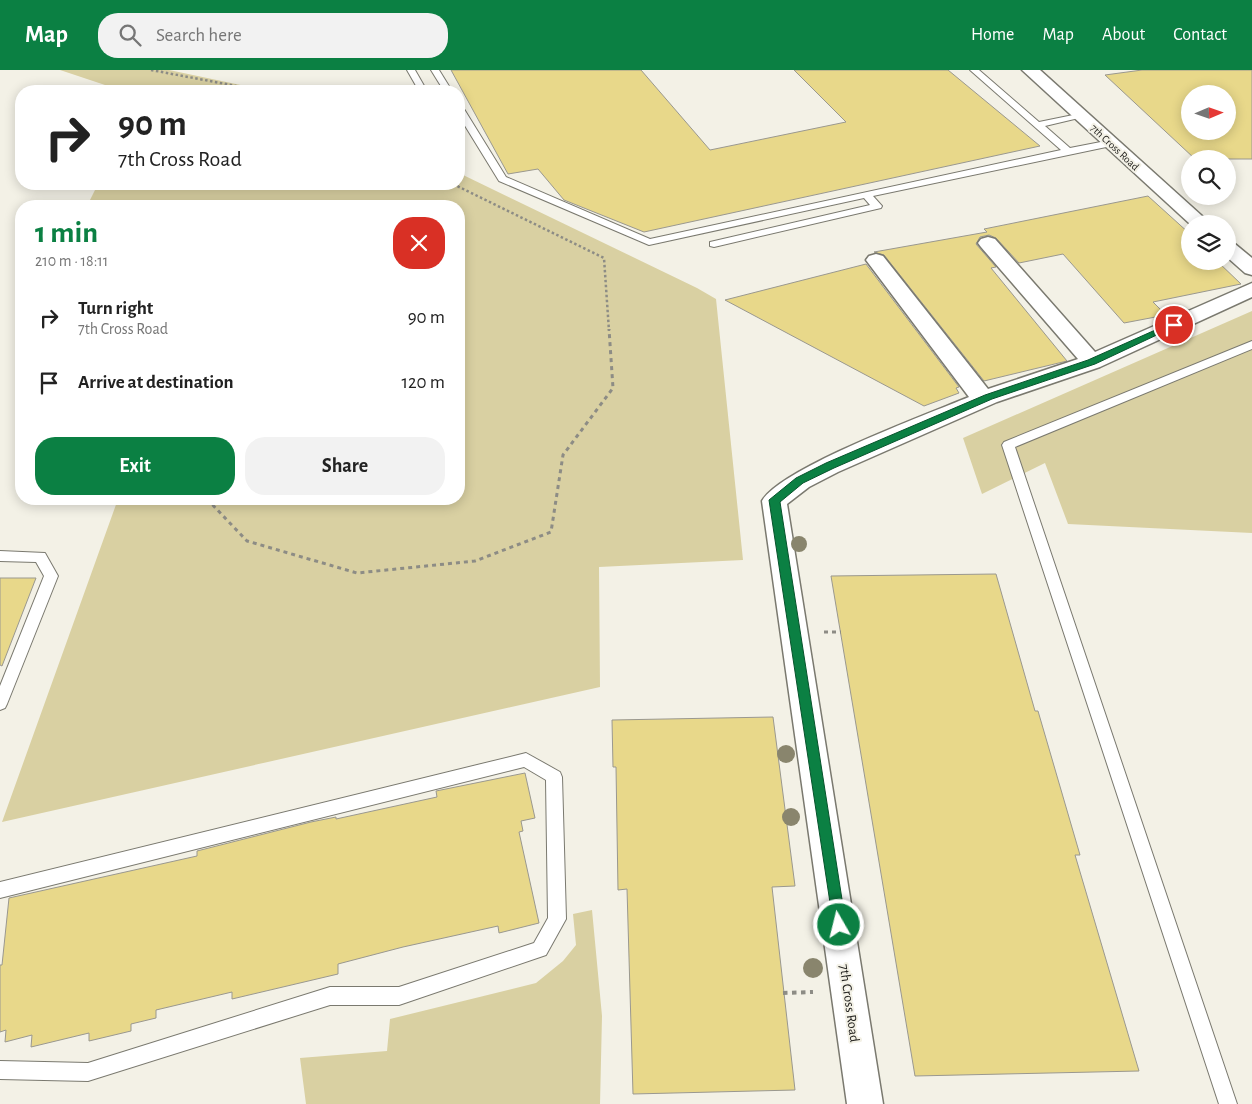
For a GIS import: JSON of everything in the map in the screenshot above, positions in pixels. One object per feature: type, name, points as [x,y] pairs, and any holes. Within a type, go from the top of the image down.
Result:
[{"type":"street","name":"7th Cross Road","points":[[1030,70],[1191,215]]},
{"type":"street","points":[[988,243],[1092,362]]},
{"type":"street","points":[[1236,255],[1252,269]]},
{"type":"street","points":[[876,260],[983,399]]},
{"type":"street","name":"7th Cross Road","points":[[866,1104],[774,500],[800,480],[830,466],[983,399],[1092,362],[1252,289]]},
{"type":"lane","points":[[411,70],[420,85]]},
{"type":"lane","points":[[435,70],[444,85]]},
{"type":"lane","points":[[974,70],[1068,151]]},
{"type":"lane","points":[[1037,125],[1080,115]]},
{"type":"lane","points":[[465,119],[502,179],[649,242],[1111,143]]},
{"type":"lane","points":[[714,244],[876,206],[866,195]]},
{"type":"lane","points":[[1228,1104],[1008,445],[1252,345]]},
{"type":"lane","points":[[0,556],[40,557],[51,576],[0,704]]},
{"type":"lane","points":[[0,890],[526,760],[554,777],[557,919],[540,949],[399,996],[330,996],[88,1072],[0,1070]]},
{"type":"path","points":[[150,70],[231,85]]},
{"type":"path","points":[[213,505],[247,542],[357,573],[476,561],[551,532],[563,455],[612,388],[604,258],[464,190]]},
{"type":"path","points":[[824,632],[841,632]]},
{"type":"shaded area","points":[[60,70],[169,70],[240,85],[105,85]]},
{"type":"shaded area","points":[[465,176],[697,288],[716,299],[743,560],[599,567],[600,687],[2,822],[116,505],[465,505],[465,200],[90,200],[95,190],[465,190]]},
{"type":"shaded area","points":[[1252,311],[1252,533],[1068,524],[1045,463],[982,494],[963,438]]},
{"type":"shaded area","points":[[592,910],[602,1016],[600,1104],[306,1104],[300,1058],[387,1051],[390,1019],[536,983],[563,961],[576,945],[573,914]]},
{"type":"building","points":[[451,70],[641,70],[710,150],[846,122],[794,70],[948,70],[1040,146],[644,232],[564,200],[538,169],[508,174],[465,96],[465,85],[459,85]]},
{"type":"building","points":[[1142,70],[1252,70],[1252,159],[1236,159],[1236,150],[1185,150],[1105,75]]},
{"type":"building","points":[[1148,196],[1181,226],[1181,270],[1226,270],[1241,284],[1153,302],[1166,315],[1124,323],[1063,254],[1019,263],[996,238],[989,235],[980,237],[976,244],[996,267],[991,268],[1067,361],[984,381],[884,255],[874,252],[987,232],[984,229]]},
{"type":"building","points":[[866,264],[959,387],[956,388],[959,393],[924,406],[725,300]]},
{"type":"building","points":[[996,574],[1035,711],[1038,711],[1080,855],[1075,855],[1139,1071],[915,1076],[831,576]]},
{"type":"building","points":[[0,578],[36,578],[2,666],[0,665]]},
{"type":"building","points":[[773,717],[795,886],[772,887],[795,1090],[633,1094],[627,889],[618,890],[616,767],[613,767],[612,720]]},
{"type":"building","points":[[525,773],[535,818],[521,821],[523,831],[519,832],[539,923],[499,933],[498,926],[403,947],[338,964],[338,974],[232,999],[232,992],[156,1010],[156,1018],[131,1024],[131,1031],[89,1041],[89,1033],[31,1047],[32,1035],[5,1042],[6,1030],[0,1032],[0,965],[2,965],[9,898],[197,856],[197,851],[311,822],[336,817],[336,819],[437,797],[436,791]]},
{"type":"route","points":[[839,925],[774,500],[800,480],[830,466],[989,397],[1092,362],[1174,325]]}]
